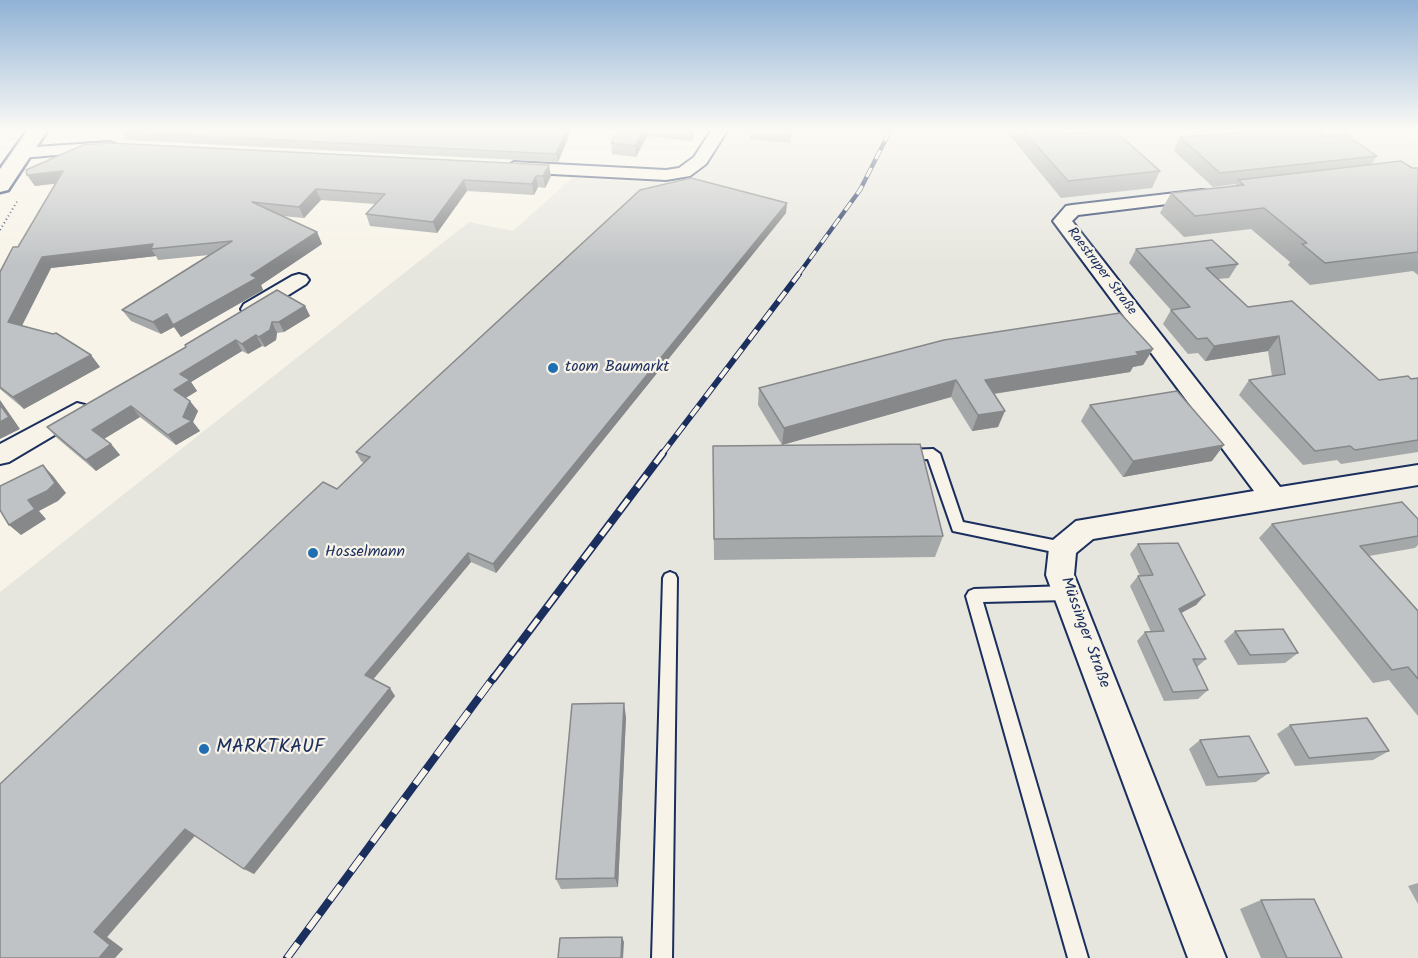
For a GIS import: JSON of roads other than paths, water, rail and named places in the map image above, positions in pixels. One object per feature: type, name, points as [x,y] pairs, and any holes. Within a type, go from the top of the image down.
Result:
[{"type":"street","name":"Raestruper Straße","points":[[1215,194],[1072,210],[1062,221],[1274,498]]},
{"type":"street","points":[[229,322],[300,280]]},
{"type":"street","points":[[0,455],[99,399]]},
{"type":"street","points":[[1064,548],[1086,529],[1418,475]]},
{"type":"street","name":"Müssinger Straße","points":[[1064,548],[1060,575],[1207,958]]},
{"type":"lane","points":[[886,455],[933,454],[958,527],[1064,548]]},
{"type":"lane","points":[[662,958],[670,578]]},
{"type":"lane","points":[[1067,593],[974,596],[1078,958]]},
{"type":"railway","points":[[798,275],[860,190],[867,176]]},
{"type":"railway","points":[[662,454],[799,274]]},
{"type":"railway","points":[[493,679],[663,453]]},
{"type":"railway","points":[[287,958],[494,677]]},
{"type":"place","name":"toom Baumarkt","points":[[553,368]]},
{"type":"place","name":"Hosselmann","points":[[313,553]]},
{"type":"place","name":"MARKTKAUF","points":[[204,749]]}]
